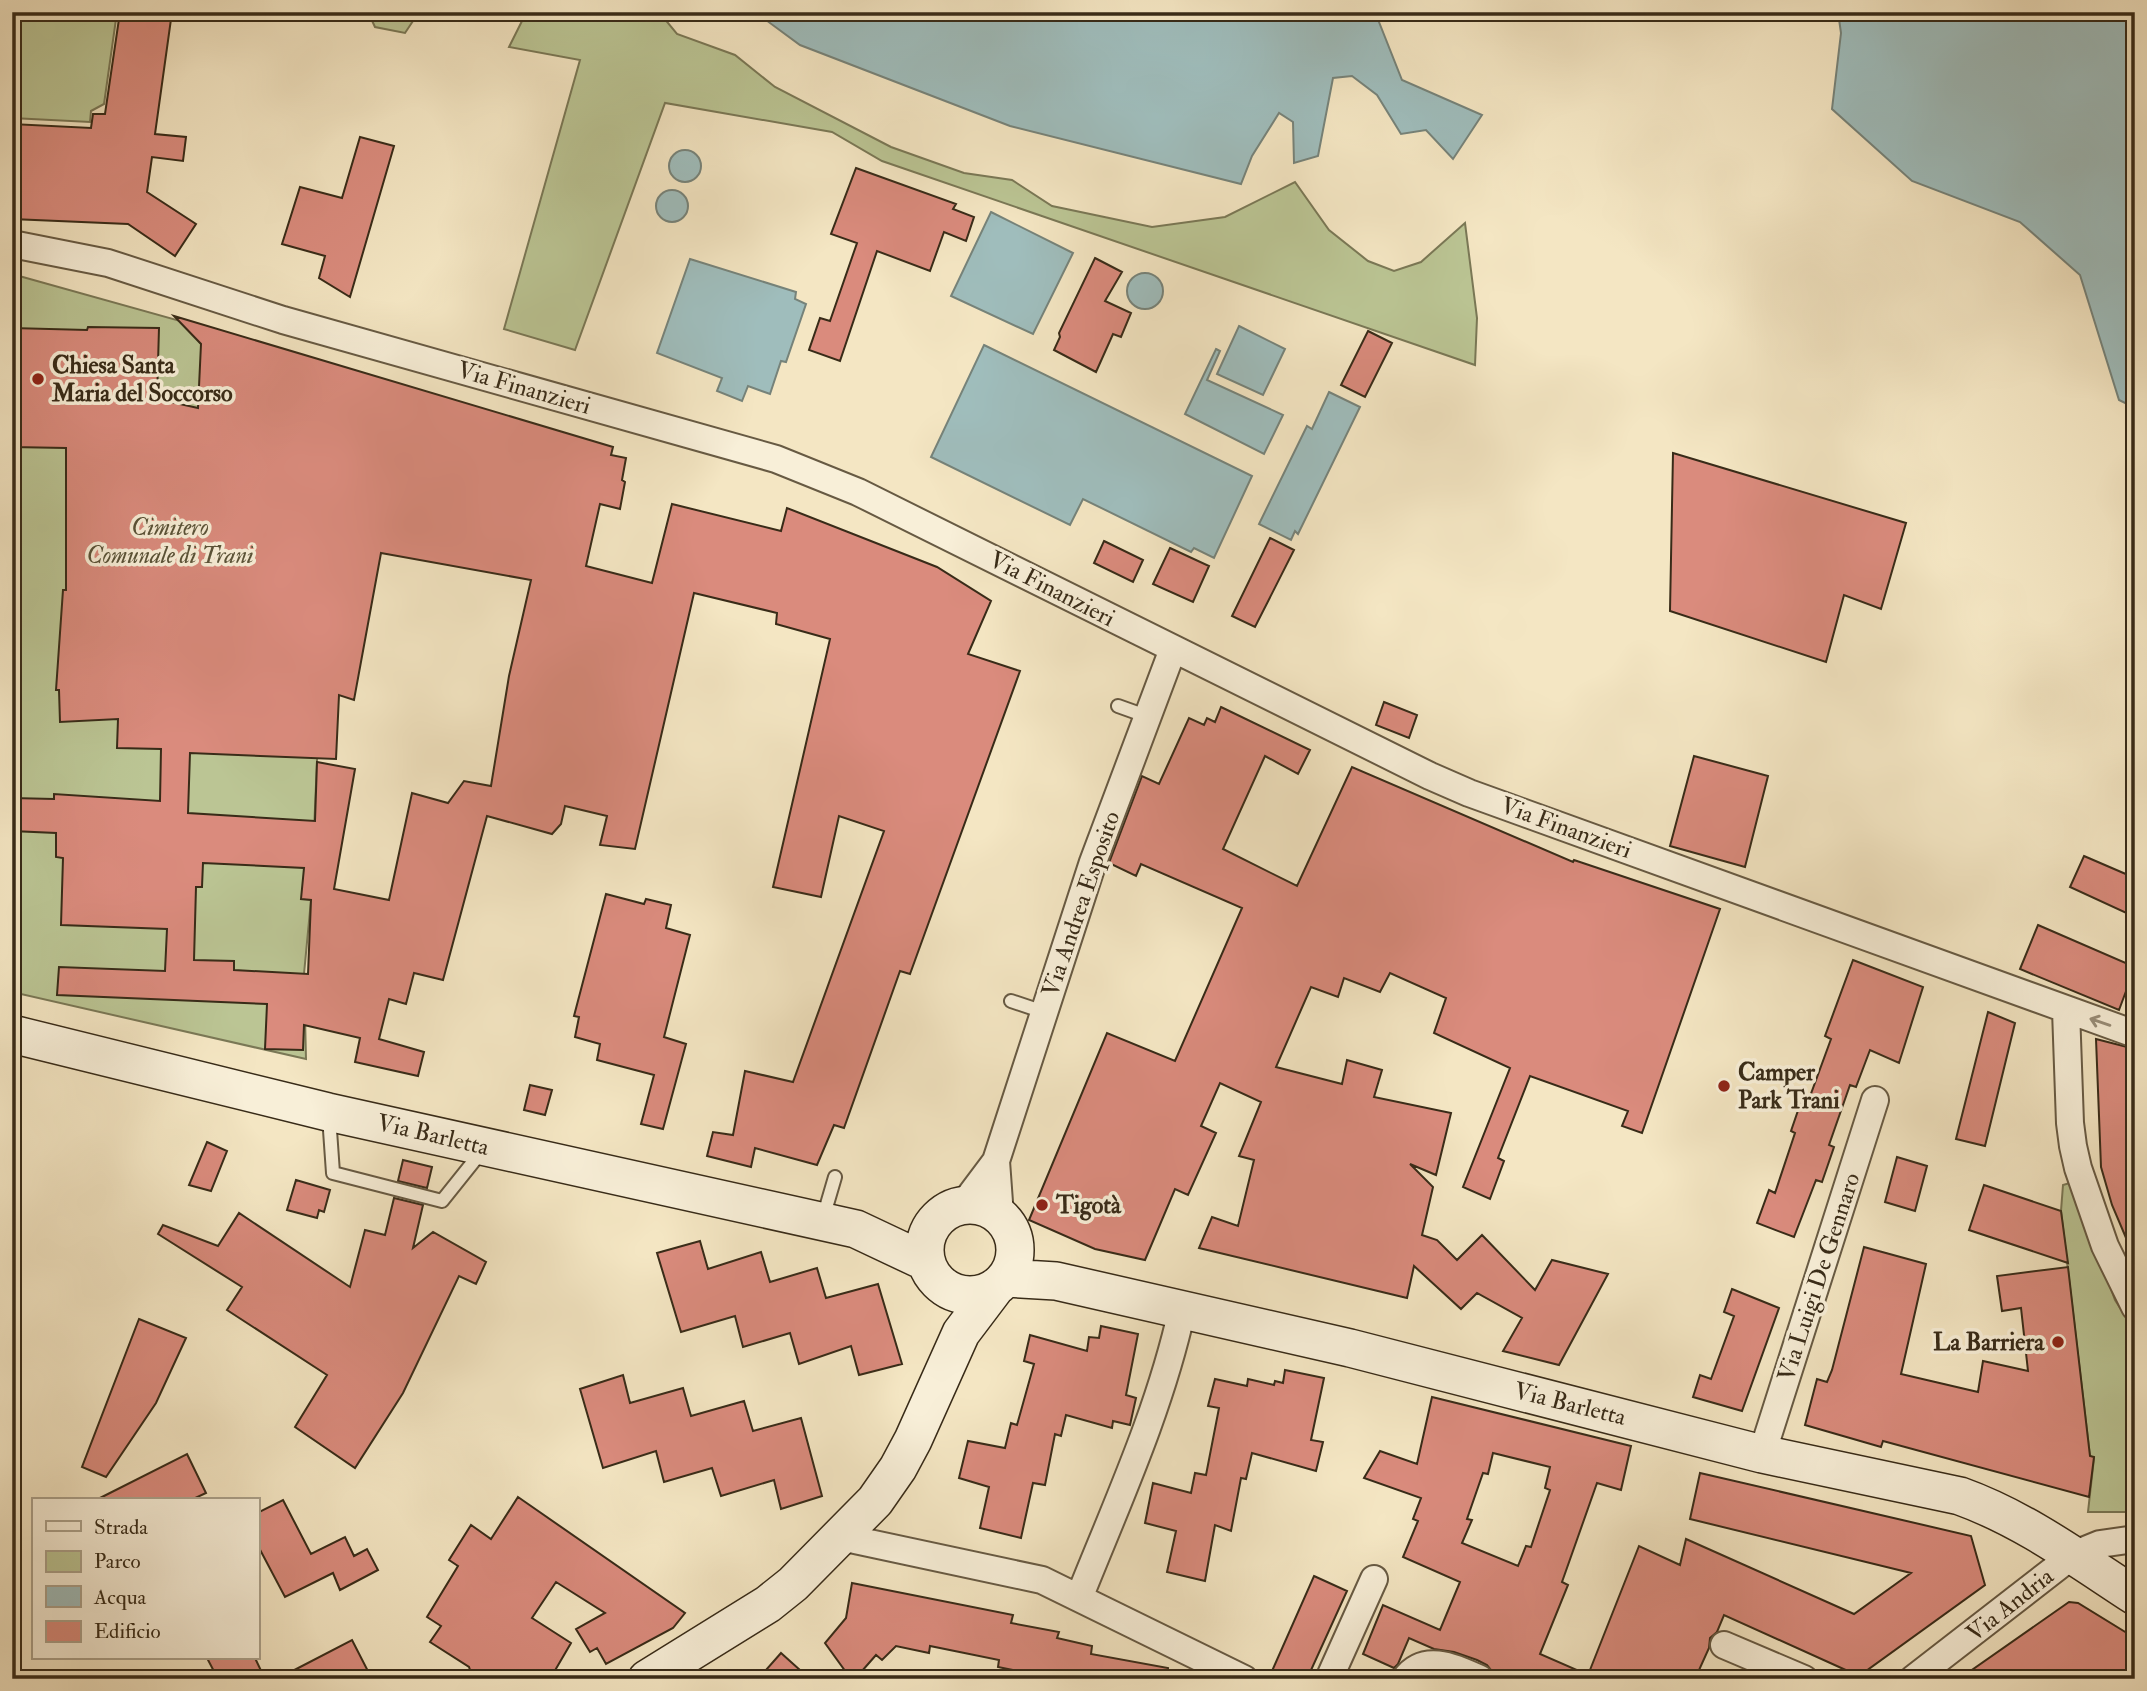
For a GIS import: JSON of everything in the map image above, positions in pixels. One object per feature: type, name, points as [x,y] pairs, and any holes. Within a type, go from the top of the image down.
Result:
[{"type":"main road","name":"Via Barletta","points":[[12,1034],[328,1112],[839,1225],[926,1262],[932,1276],[954,1293]]},
{"type":"main road","points":[[926,1262],[926,1238],[931,1226],[940,1216],[963,1205],[976,1205],[1000,1216]]},
{"type":"main road","name":"Via Barletta","points":[[1000,1216],[1013,1237],[1005,1272],[1056,1281],[1350,1348],[1762,1454],[1960,1496],[2016,1520],[2135,1595]]},
{"type":"main road","name":"Via Barletta","points":[[839,1225],[931,1226]]},
{"type":"main road","points":[[961,1333],[954,1293],[968,1296],[983,1294],[1005,1272]]},
{"type":"main road","points":[[652,1678],[768,1604],[793,1584],[874,1501],[898,1468],[913,1440],[961,1333],[1005,1272]]},
{"type":"street","name":"Via Finanzieri","points":[[12,244],[108,263],[283,320],[776,459],[858,492],[1469,793],[2135,1034]]},
{"type":"street","name":"Via Andrea Esposito","points":[[963,1205],[996,1161],[1093,862],[1173,649]]},
{"type":"street","points":[[2066,1010],[2070,1123],[2075,1157],[2105,1247],[2135,1307]]},
{"type":"street","name":"Via Luigi De Gennaro","points":[[1762,1454],[1875,1100]]},
{"type":"street","name":"Via Andrea Esposito","points":[[996,1161],[1000,1216]]},
{"type":"street","points":[[1079,1598],[1156,1407],[1182,1310]]},
{"type":"street","points":[[841,1537],[1042,1580],[1244,1679]]},
{"type":"street","name":"Via Andria","points":[[1926,1676],[2073,1555],[2100,1544],[2135,1539]]},
{"type":"street","points":[[1329,1679],[1374,1579]]},
{"type":"street","points":[[1724,1645],[1804,1679]]},
{"type":"street","points":[[1405,1679],[1420,1665],[1433,1663],[1449,1666],[1480,1679]]},
{"type":"lane","points":[[1118,706],[1146,716]]},
{"type":"lane","points":[[1011,1001],[1044,1012]]},
{"type":"lane","points":[[328,1112],[333,1172],[442,1201],[485,1147]]},
{"type":"lane","points":[[835,1177],[839,1225]]},
{"type":"green space","points":[[12,12],[117,12],[104,104],[91,111],[90,122],[12,118]]},
{"type":"green space","points":[[368,12],[419,12],[405,33],[375,27]]},
{"type":"green space","points":[[523,12],[659,12],[677,34],[735,55],[775,87],[891,147],[964,173],[1012,180],[1052,206],[1152,227],[1225,217],[1295,182],[1329,230],[1368,261],[1394,271],[1421,262],[1465,223],[1477,318],[1475,365],[882,161],[832,132],[665,103],[575,350],[504,329],[580,60],[509,47],[526,13]]},
{"type":"green space","name":"Cimitero Comunale di Trani","points":[[12,274],[184,322],[201,344],[320,692],[311,900],[304,974],[306,1059],[12,992]]},
{"type":"green space","points":[[2073,1182],[2115,1300],[2135,1331],[2135,1512],[2088,1512],[2094,1458],[2090,1456],[2061,1211],[2063,1185]]},
{"type":"water","points":[[755,12],[1375,12],[1402,80],[1482,115],[1453,159],[1426,130],[1401,134],[1377,95],[1352,76],[1333,78],[1318,156],[1294,163],[1293,122],[1279,113],[1252,156],[1241,184],[1010,126],[800,45]]},
{"type":"water","points":[[1838,12],[2135,12],[2135,408],[2119,400],[2080,275],[2020,222],[1912,181],[1832,109],[1841,33]]},
{"type":"water","points":[[685,150],[696,155],[701,166],[696,177],[685,182],[674,177],[669,166],[674,155]]},
{"type":"water","points":[[672,190],[683,195],[688,206],[683,217],[672,222],[661,217],[656,206],[661,195]]},
{"type":"water","points":[[991,212],[1073,253],[1033,334],[951,296]]},
{"type":"water","points":[[690,259],[796,292],[795,299],[806,304],[786,362],[781,361],[770,394],[748,386],[742,401],[717,391],[722,378],[657,353]]},
{"type":"water","points":[[1145,273],[1157,279],[1163,291],[1157,303],[1145,309],[1133,303],[1127,291],[1133,279]]},
{"type":"water","points":[[1239,326],[1285,349],[1263,395],[1217,374]]},
{"type":"water","points":[[984,345],[1252,476],[1214,558],[1194,548],[1191,552],[1083,499],[1070,525],[931,457]]},
{"type":"water","points":[[1216,349],[1220,351],[1207,380],[1283,415],[1264,454],[1185,414]]},
{"type":"water","points":[[1329,392],[1360,407],[1298,534],[1295,531],[1291,540],[1259,524],[1307,426],[1312,429]]},
{"type":"building","points":[[120,12],[172,12],[155,134],[186,137],[183,161],[152,157],[147,192],[196,224],[175,256],[128,224],[12,219],[12,124],[91,128],[93,114],[105,114]]},
{"type":"building","points":[[360,137],[394,146],[350,297],[319,278],[325,256],[282,244],[300,187],[342,198]]},
{"type":"building","points":[[856,168],[956,204],[953,209],[974,217],[966,241],[944,232],[930,271],[877,251],[840,361],[809,350],[820,318],[830,321],[857,243],[831,234]]},
{"type":"building","points":[[1095,258],[1122,272],[1105,301],[1131,313],[1121,337],[1113,334],[1096,372],[1054,350],[1059,333]]},
{"type":"building","points":[[174,316],[613,447],[611,455],[626,458],[620,509],[600,504],[586,566],[652,583],[672,504],[781,531],[787,508],[937,567],[991,601],[968,654],[1020,671],[910,974],[900,971],[844,1128],[834,1125],[817,1165],[755,1148],[751,1167],[707,1156],[713,1132],[733,1135],[745,1071],[793,1082],[884,831],[839,816],[821,897],[773,887],[830,639],[776,624],[777,613],[694,593],[635,849],[600,845],[607,816],[565,806],[561,824],[552,834],[487,816],[443,980],[414,973],[406,1004],[389,999],[379,1039],[424,1052],[418,1076],[355,1062],[360,1038],[304,1025],[303,1050],[265,1049],[267,1004],[57,995],[59,967],[165,971],[167,929],[61,925],[63,858],[56,857],[56,833],[12,831],[12,798],[54,799],[54,794],[160,801],[161,749],[117,748],[118,719],[60,722],[59,690],[56,690],[63,590],[66,590],[66,448],[12,447],[12,328],[159,328],[157,399],[198,408],[201,344]],"holes":[[[381,553],[531,580],[509,676],[491,786],[464,781],[448,803],[412,793],[389,900],[334,889],[355,769],[317,762],[315,821],[188,813],[190,753],[336,759],[339,695],[354,700]],[[203,863],[304,868],[301,899],[311,900],[308,974],[234,970],[234,961],[194,960],[196,887],[202,887]]]},
{"type":"building","points":[[1368,331],[1392,343],[1365,397],[1341,385]]},
{"type":"building","points":[[1673,453],[1906,523],[1881,609],[1844,595],[1826,662],[1670,611]]},
{"type":"building","points":[[1270,538],[1294,550],[1255,627],[1232,616]]},
{"type":"building","points":[[1104,541],[1143,560],[1133,582],[1094,563]]},
{"type":"building","points":[[1170,548],[1209,566],[1193,602],[1153,584]]},
{"type":"building","points":[[1384,702],[1417,715],[1409,738],[1376,725]]},
{"type":"building","points":[[1221,707],[1310,750],[1298,774],[1265,756],[1223,849],[1297,886],[1352,767],[1573,862],[1574,860],[1720,909],[1642,1133],[1622,1126],[1628,1111],[1530,1076],[1498,1158],[1504,1161],[1490,1199],[1463,1187],[1510,1068],[1434,1033],[1446,998],[1390,973],[1380,992],[1344,978],[1338,997],[1311,987],[1276,1067],[1342,1084],[1347,1060],[1382,1070],[1374,1097],[1451,1113],[1436,1175],[1410,1164],[1433,1187],[1422,1235],[1437,1240],[1457,1260],[1482,1235],[1535,1290],[1552,1260],[1608,1274],[1559,1365],[1503,1351],[1522,1318],[1477,1293],[1461,1309],[1414,1266],[1407,1298],[1199,1248],[1212,1217],[1238,1226],[1254,1160],[1239,1156],[1261,1102],[1220,1083],[1201,1126],[1216,1133],[1188,1195],[1175,1189],[1145,1260],[1095,1249],[1029,1220],[1107,1033],[1175,1061],[1242,908],[1141,864],[1136,876],[1109,863],[1142,776],[1159,784],[1189,718],[1204,725],[1207,718],[1215,722]]},
{"type":"building","points":[[1694,756],[1768,776],[1745,867],[1670,846]]},
{"type":"building","points":[[2084,856],[2135,878],[2135,917],[2070,887]]},
{"type":"building","points":[[606,894],[644,904],[646,899],[671,905],[666,928],[690,935],[664,1037],[686,1044],[663,1129],[641,1124],[654,1075],[597,1060],[600,1044],[575,1037],[579,1017],[574,1016]]},
{"type":"building","points":[[2038,925],[2135,967],[2119,1010],[2020,969]]},
{"type":"building","points":[[1853,960],[1923,987],[1899,1063],[1870,1050],[1856,1087],[1850,1085],[1829,1145],[1834,1147],[1822,1182],[1816,1180],[1794,1237],[1757,1223],[1769,1190],[1775,1193],[1795,1133],[1791,1131],[1803,1096],[1809,1099],[1831,1039],[1825,1036]]},
{"type":"building","points":[[1988,1012],[2015,1023],[1985,1146],[1956,1139]]},
{"type":"building","points":[[2096,1039],[2135,1049],[2135,1259],[2112,1205],[2101,1167]]},
{"type":"building","points":[[530,1085],[552,1090],[545,1115],[524,1110]]},
{"type":"building","points":[[207,1142],[227,1151],[211,1191],[189,1185]]},
{"type":"building","points":[[1897,1157],[1927,1166],[1915,1211],[1885,1202]]},
{"type":"building","points":[[403,1160],[432,1167],[427,1188],[398,1181]]},
{"type":"building","points":[[296,1180],[330,1190],[324,1212],[319,1210],[317,1218],[287,1210]]},
{"type":"building","points":[[1984,1185],[2061,1211],[2068,1263],[1969,1230]]},
{"type":"building","points":[[394,1198],[423,1205],[413,1248],[433,1232],[486,1262],[476,1284],[459,1276],[403,1393],[355,1468],[295,1427],[327,1375],[227,1310],[242,1287],[158,1234],[163,1225],[218,1246],[239,1213],[350,1287],[365,1230],[385,1235]]},
{"type":"building","points":[[700,1241],[708,1269],[761,1252],[770,1282],[817,1268],[826,1298],[878,1284],[902,1364],[859,1375],[851,1346],[799,1364],[790,1333],[743,1347],[735,1316],[681,1332],[657,1253]]},
{"type":"building","points":[[1864,1247],[1926,1264],[1901,1374],[1978,1392],[1983,1361],[2028,1371],[2021,1308],[2002,1311],[1997,1276],[2068,1267],[2090,1456],[2094,1457],[2089,1497],[1883,1441],[1881,1447],[1805,1425],[1817,1379],[1827,1382],[1832,1370]]},
{"type":"building","points":[[1732,1289],[1779,1308],[1742,1411],[1693,1397],[1700,1375],[1711,1379],[1734,1316],[1724,1312]]},
{"type":"building","points":[[139,1319],[186,1338],[156,1403],[106,1477],[82,1467]]},
{"type":"building","points":[[1101,1326],[1138,1334],[1126,1395],[1136,1398],[1130,1425],[1113,1421],[1112,1428],[1066,1415],[1061,1436],[1055,1434],[1045,1485],[1033,1483],[1021,1538],[980,1528],[989,1487],[959,1478],[968,1441],[1005,1448],[1011,1423],[1017,1425],[1034,1364],[1024,1361],[1030,1335],[1087,1351],[1089,1337],[1099,1338]]},
{"type":"building","points":[[1285,1370],[1324,1378],[1311,1440],[1323,1442],[1316,1471],[1252,1453],[1246,1479],[1241,1478],[1231,1531],[1215,1525],[1205,1581],[1167,1572],[1176,1531],[1145,1523],[1153,1483],[1191,1493],[1195,1473],[1206,1475],[1219,1408],[1208,1406],[1215,1379],[1247,1386],[1248,1379],[1274,1385],[1275,1381],[1283,1383]]},
{"type":"building","points":[[623,1375],[630,1403],[683,1388],[691,1416],[744,1401],[753,1431],[801,1418],[822,1496],[781,1509],[774,1480],[721,1496],[712,1468],[664,1482],[656,1451],[603,1468],[580,1389]]},
{"type":"building","points":[[1432,1397],[1631,1446],[1621,1490],[1597,1483],[1562,1582],[1568,1585],[1540,1654],[1588,1675],[1639,1546],[1680,1565],[1686,1539],[1854,1614],[1911,1573],[1690,1519],[1700,1473],[1971,1536],[1985,1585],[1859,1676],[1724,1615],[1717,1632],[1710,1638],[1709,1648],[1695,1679],[1504,1679],[1477,1660],[1434,1649],[1409,1638],[1394,1668],[1363,1654],[1383,1605],[1440,1630],[1460,1582],[1403,1557],[1418,1521],[1413,1519],[1421,1498],[1364,1478],[1380,1451],[1417,1464]],"holes":[[[1493,1453],[1550,1467],[1545,1488],[1550,1490],[1531,1547],[1526,1546],[1518,1566],[1462,1543],[1472,1520],[1467,1519],[1483,1473],[1488,1474]]]},
{"type":"building","points":[[187,1454],[206,1493],[195,1498],[100,1498]]},
{"type":"building","points":[[518,1497],[685,1613],[673,1628],[606,1664],[597,1648],[590,1652],[576,1629],[605,1613],[556,1582],[532,1618],[571,1643],[550,1679],[473,1679],[469,1667],[430,1642],[441,1626],[427,1617],[458,1566],[449,1560],[471,1525],[491,1539]]},
{"type":"building","points":[[283,1500],[311,1554],[345,1537],[354,1556],[367,1549],[378,1570],[340,1590],[333,1573],[285,1597],[259,1548],[259,1512]]},
{"type":"building","points":[[1314,1576],[1347,1591],[1307,1679],[1290,1679],[1272,1671]]},
{"type":"building","points":[[852,1583],[1013,1615],[1011,1623],[1059,1632],[1057,1638],[1092,1646],[1091,1654],[1168,1668],[1167,1679],[1056,1679],[998,1667],[999,1660],[930,1646],[929,1653],[896,1646],[882,1660],[876,1655],[855,1679],[851,1679],[825,1643],[846,1618]]},
{"type":"building","points":[[2069,1602],[2078,1603],[2135,1638],[2135,1679],[1959,1679]]},
{"type":"building","points":[[352,1640],[372,1679],[277,1679]]},
{"type":"building","points":[[781,1653],[810,1679],[758,1679]]},
{"type":"building","points":[[208,1660],[256,1660],[265,1679],[218,1679]]},
{"type":"place","name":"Chiesa Santa Maria del Soccorso","points":[[38,379]]},
{"type":"place","name":"Camper Park Trani","points":[[1724,1086]]},
{"type":"place","name":"Tigotà","points":[[1042,1205]]},
{"type":"place","name":"La Barriera","points":[[2058,1342]]}]
